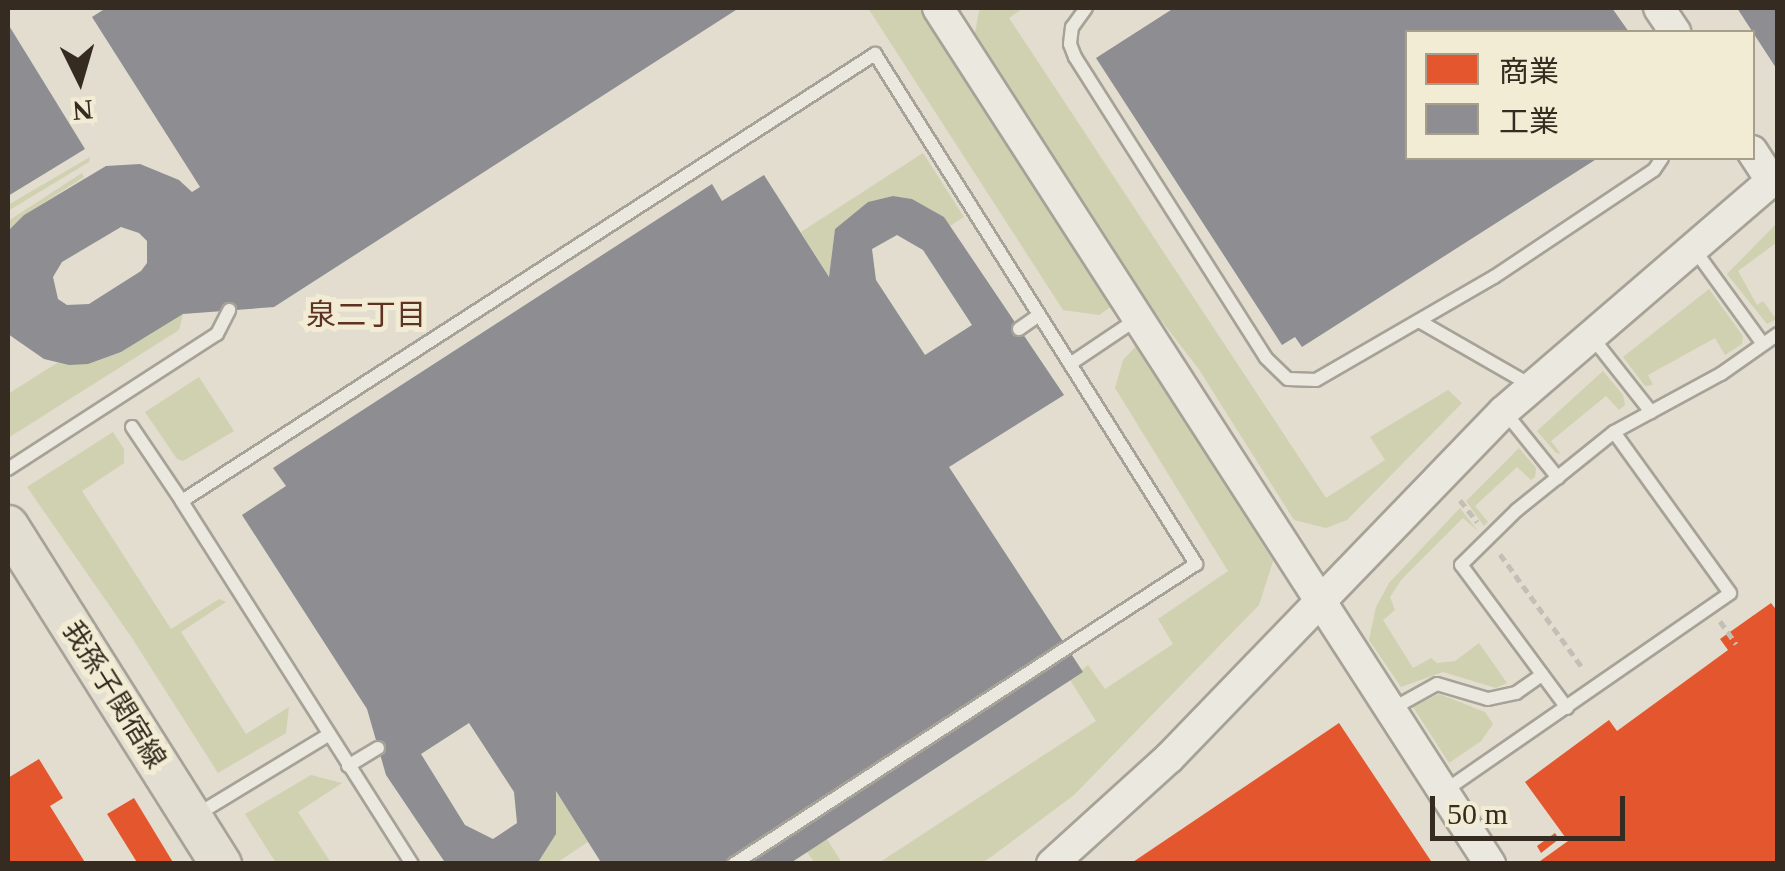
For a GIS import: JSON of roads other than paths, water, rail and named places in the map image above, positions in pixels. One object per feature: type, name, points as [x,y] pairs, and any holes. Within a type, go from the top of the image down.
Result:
[{"type":"main road","name":"我孫子関宿線","points":[[8,526],[221,864]]},
{"type":"street","points":[[1659,8],[1674,30]]},
{"type":"street","points":[[946,10],[1490,864]]},
{"type":"street","points":[[1052,864],[1134,793],[1504,412],[1589,334],[1774,178],[1755,155]]},
{"type":"lane","points":[[1086,8],[1072,27],[1070,44],[1075,57],[1276,372],[1301,382],[1316,380],[1419,321],[1654,170],[1661,160]]},
{"type":"lane","points":[[182,502],[875,54],[1196,564],[734,864]]},
{"type":"lane","points":[[1692,246],[1763,344]]},
{"type":"lane","points":[[8,470],[217,334],[229,310]]},
{"type":"lane","points":[[1019,328],[1039,315]]},
{"type":"lane","points":[[1070,364],[1139,318]]},
{"type":"lane","points":[[1419,321],[1532,386]]},
{"type":"lane","points":[[1589,334],[1651,412]]},
{"type":"lane","points":[[1567,708],[1461,566],[1614,432],[1721,374],[1778,334]]},
{"type":"lane","points":[[1504,412],[1558,478]]},
{"type":"lane","points":[[132,428],[412,864]]},
{"type":"lane","points":[[1443,792],[1730,593],[1614,432]]},
{"type":"lane","points":[[1390,710],[1437,684],[1488,699],[1516,693],[1542,675]]},
{"type":"lane","points":[[192,818],[328,735]]},
{"type":"lane","points":[[348,766],[378,748]]},
{"type":"district","name":"泉二丁目","points":[[366,315]]}]
